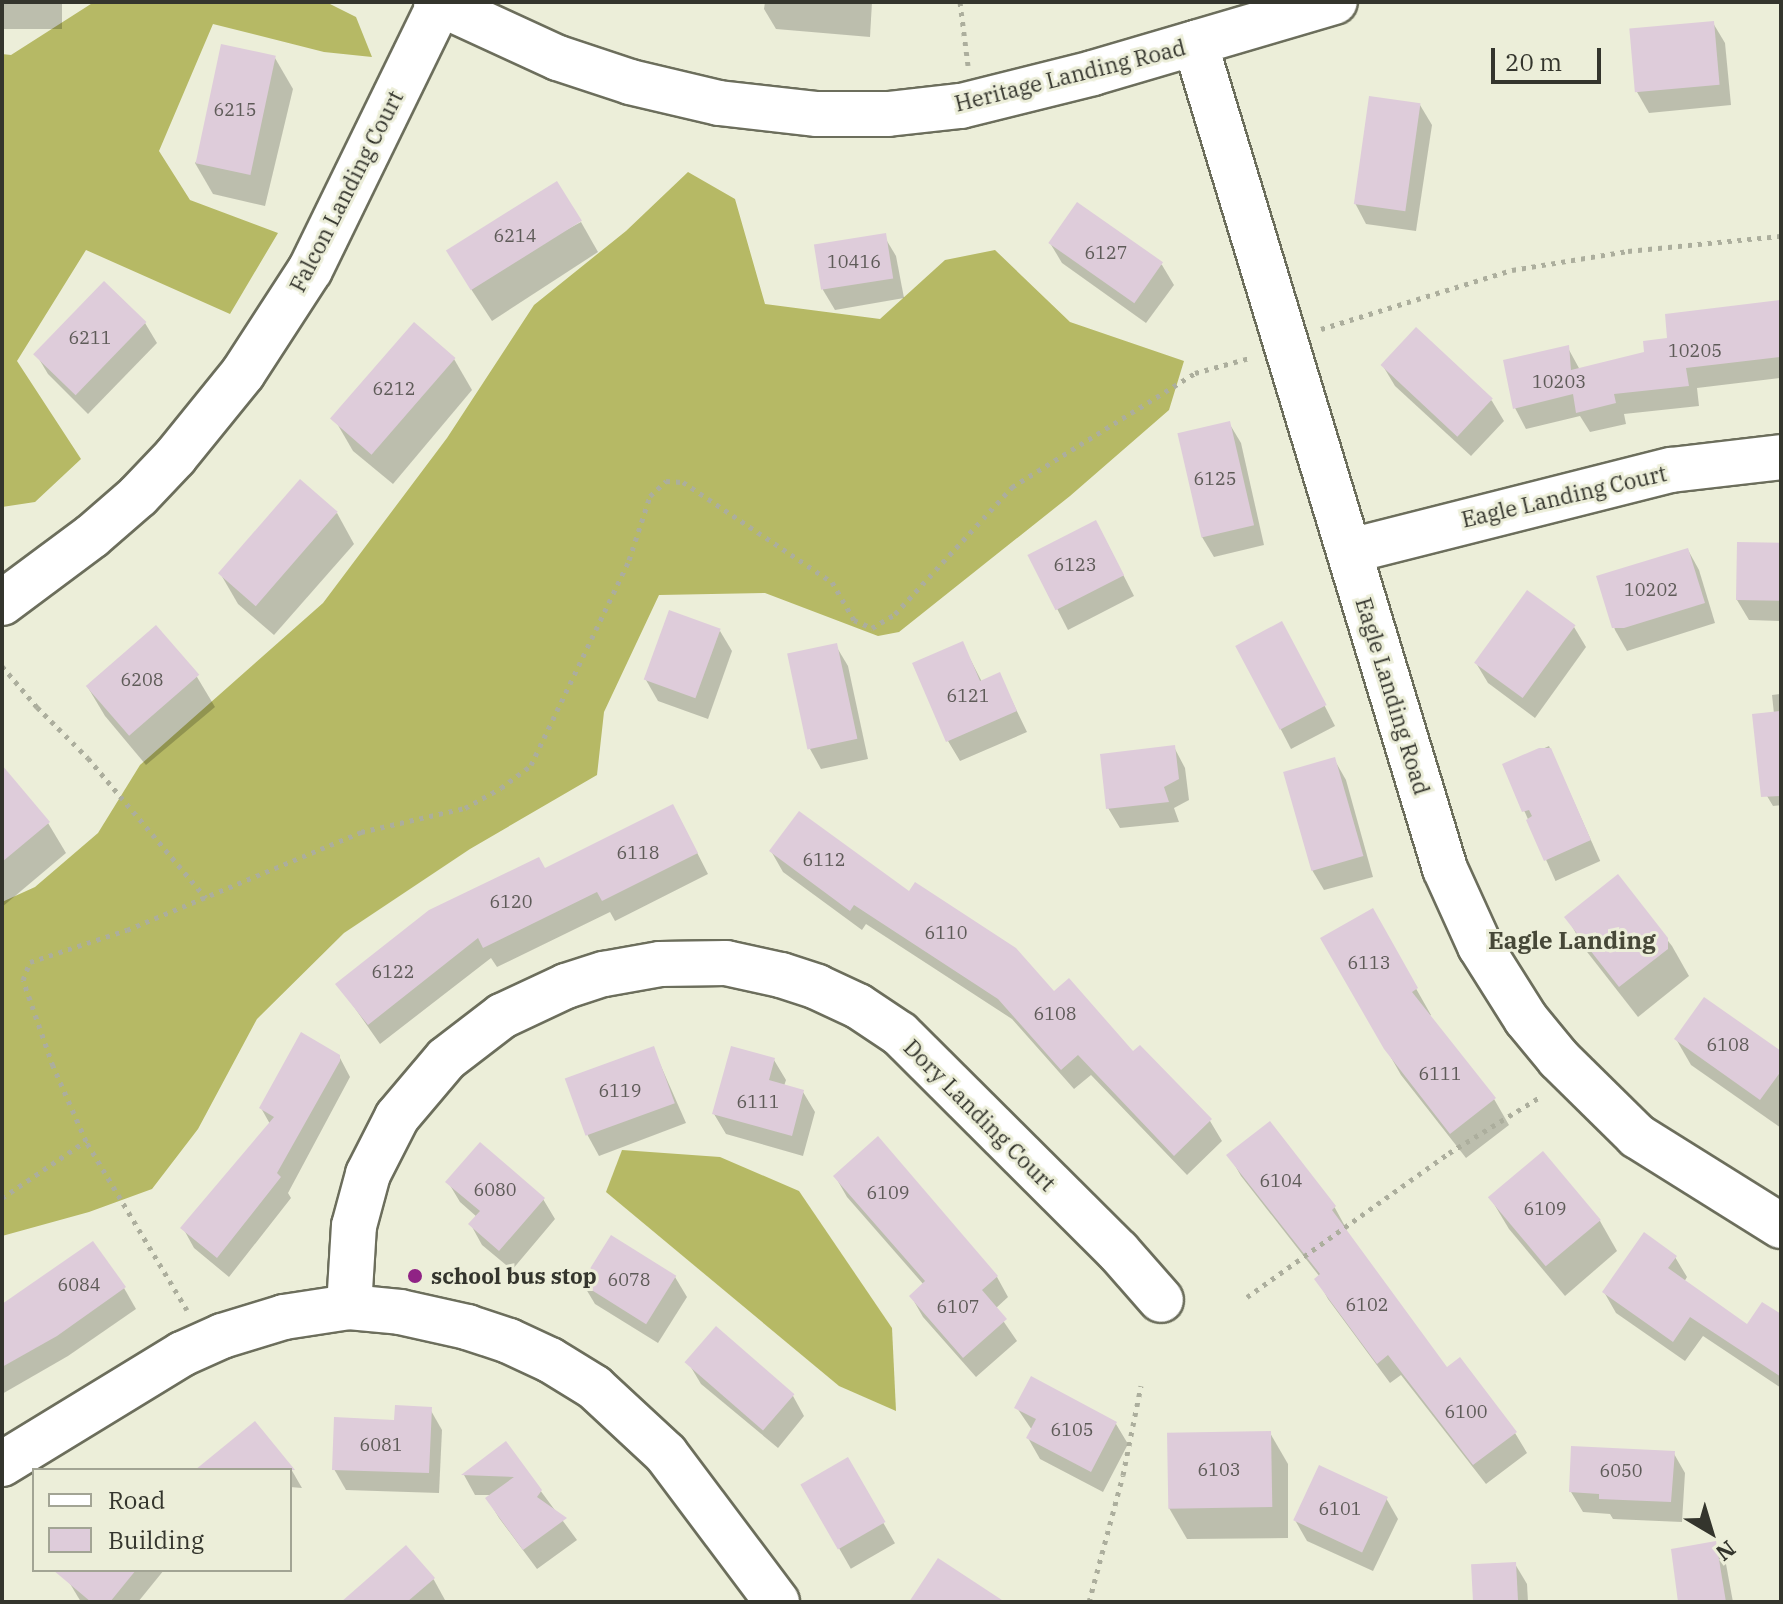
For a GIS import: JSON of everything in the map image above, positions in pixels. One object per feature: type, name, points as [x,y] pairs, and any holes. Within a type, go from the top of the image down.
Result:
[{"type":"street","name":"Heritage Landing Road","points":[[438,3],[558,58],[630,82],[719,103],[817,114],[888,114],[961,106],[1335,2]]},
{"type":"street","name":"Falcon Landing Court","points":[[2,603],[92,536],[138,496],[175,457],[243,373],[310,270],[438,3]]},
{"type":"street","name":"Eagle Landing Road","points":[[1195,43],[1445,869],[1480,946],[1503,986],[1559,1059],[1637,1136],[1781,1226]]},
{"type":"street","name":"Eagle Landing Court","points":[[1350,551],[1671,470],[1781,457]]},
{"type":"street","name":"Dory Landing Court","points":[[349,1307],[354,1226],[368,1174],[397,1117],[446,1059],[502,1016],[566,986],[604,974],[660,964],[713,963],[781,975],[817,987],[858,1006],[900,1034],[1118,1251],[1161,1300]]},
{"type":"street","points":[[2,1464],[182,1354],[222,1336],[284,1317],[349,1307],[400,1312],[467,1327],[550,1360],[594,1387],[666,1454],[777,1602]]},
{"type":"path","points":[[960,2],[967,61]]},
{"type":"path","points":[[1320,329],[1512,270],[1628,251],[1781,236]]},
{"type":"path","points":[[188,1311],[86,1141],[53,1066],[23,980],[30,962],[206,898],[361,832],[465,808],[501,788],[531,765],[629,560],[650,496],[666,481],[683,482],[832,582],[854,620],[872,628],[895,614],[1012,487],[1080,448],[1195,373],[1249,358]]},
{"type":"path","points":[[2,666],[37,707],[88,758],[206,898]]},
{"type":"path","points":[[1247,1297],[1449,1153],[1541,1096]]},
{"type":"path","points":[[2,1198],[86,1141]]},
{"type":"path","points":[[1089,1602],[1123,1475],[1141,1386]]},
{"type":"green space","points":[[94,2],[326,2],[356,17],[372,57],[324,52],[213,24],[159,151],[190,200],[278,233],[230,314],[86,250],[17,361],[81,459],[35,502],[2,507],[2,54],[11,55]]},
{"type":"green space","points":[[688,172],[735,199],[765,304],[880,319],[945,260],[995,250],[1070,322],[1184,361],[1169,410],[1070,496],[899,632],[878,636],[765,593],[659,595],[604,712],[597,775],[470,849],[344,933],[257,1019],[198,1129],[152,1189],[89,1212],[2,1236],[2,902],[35,887],[98,833],[140,765],[323,603],[447,438],[534,305],[626,231]]},
{"type":"green space","points":[[622,1150],[720,1157],[799,1191],[892,1328],[896,1411],[839,1386],[606,1192]]},
{"type":"building","points":[[1714,21],[1720,85],[1635,92],[1629,28]]},
{"type":"building","points":[[221,44],[276,56],[250,175],[196,163]]},
{"type":"building","points":[[1369,96],[1420,103],[1405,211],[1354,204]]},
{"type":"building","points":[[557,181],[582,221],[471,290],[446,250]]},
{"type":"building","points":[[1077,202],[1163,262],[1134,303],[1048,243]]},
{"type":"building","points":[[886,233],[893,278],[821,290],[814,244]]},
{"type":"building","points":[[104,281],[146,322],[76,395],[33,354]]},
{"type":"building","points":[[1781,300],[1781,357],[1686,368],[1689,386],[1614,394],[1616,403],[1576,413],[1573,394],[1513,409],[1503,360],[1569,345],[1571,370],[1644,352],[1643,341],[1667,338],[1665,314]]},
{"type":"building","points":[[414,322],[456,358],[372,455],[330,419]]},
{"type":"building","points":[[1416,327],[1493,399],[1457,437],[1381,365]]},
{"type":"building","points":[[1230,421],[1254,525],[1201,537],[1177,433]]},
{"type":"building","points":[[300,479],[338,512],[256,606],[218,573]]},
{"type":"building","points":[[1096,520],[1124,575],[1056,610],[1027,555]]},
{"type":"building","points":[[1737,542],[1781,543],[1780,601],[1736,600]]},
{"type":"building","points":[[1688,548],[1705,603],[1624,628],[1612,628],[1596,576]]},
{"type":"building","points":[[1527,590],[1576,625],[1523,698],[1474,663]]},
{"type":"building","points":[[669,610],[721,629],[695,698],[644,680]]},
{"type":"building","points":[[1282,621],[1327,705],[1280,730],[1235,646]]},
{"type":"building","points":[[156,625],[199,675],[129,736],[86,686]]},
{"type":"building","points":[[963,641],[980,681],[1000,672],[1017,711],[946,742],[912,663]]},
{"type":"building","points":[[837,643],[857,739],[807,749],[787,654]]},
{"type":"building","points":[[1781,711],[1781,796],[1761,797],[1752,714]]},
{"type":"building","points":[[1175,745],[1179,779],[1164,787],[1169,802],[1106,809],[1100,754]]},
{"type":"building","points":[[1539,748],[1551,748],[1591,840],[1544,861],[1526,820],[1532,816],[1529,810],[1522,812],[1502,764]]},
{"type":"building","points":[[1335,757],[1363,856],[1311,871],[1283,772]]},
{"type":"building","points":[[2,765],[50,822],[2,862]]},
{"type":"building","points":[[673,804],[698,853],[602,901],[597,892],[483,948],[478,938],[368,1025],[335,984],[429,910],[539,857],[545,868]]},
{"type":"building","points":[[799,811],[909,891],[915,882],[1016,948],[1054,991],[1069,978],[1133,1051],[1140,1045],[1212,1119],[1174,1156],[1078,1055],[1061,1070],[998,999],[854,905],[850,911],[769,851]]},
{"type":"building","points":[[1618,874],[1668,938],[1668,949],[1619,987],[1564,917]]},
{"type":"building","points":[[1373,908],[1418,988],[1412,992],[1496,1098],[1450,1134],[1384,1049],[1320,938]]},
{"type":"building","points":[[1704,997],[1781,1051],[1781,1071],[1760,1100],[1674,1039]]},
{"type":"building","points":[[301,1032],[340,1055],[340,1061],[277,1173],[281,1177],[217,1258],[180,1228],[274,1117],[259,1108]]},
{"type":"building","points":[[654,1046],[675,1103],[586,1136],[565,1078]]},
{"type":"building","points":[[731,1046],[775,1058],[769,1080],[804,1090],[792,1136],[712,1114]]},
{"type":"building","points":[[1270,1121],[1336,1206],[1332,1210],[1447,1367],[1460,1357],[1517,1432],[1473,1465],[1388,1355],[1377,1364],[1314,1279],[1320,1274],[1226,1155]]},
{"type":"building","points":[[878,1136],[998,1276],[982,1290],[1007,1319],[963,1358],[909,1296],[925,1281],[833,1176]]},
{"type":"building","points":[[480,1142],[545,1198],[499,1251],[468,1224],[480,1211],[445,1182]]},
{"type":"building","points":[[1543,1151],[1601,1220],[1546,1266],[1488,1197]]},
{"type":"building","points":[[1644,1232],[1677,1256],[1668,1268],[1747,1324],[1762,1302],[1781,1314],[1781,1377],[1690,1317],[1673,1342],[1602,1292]]},
{"type":"building","points":[[611,1235],[676,1276],[646,1324],[581,1283]]},
{"type":"building","points":[[93,1241],[126,1287],[57,1336],[2,1367],[2,1304]]},
{"type":"building","points":[[716,1326],[794,1394],[763,1430],[685,1362]]},
{"type":"building","points":[[1031,1376],[1117,1422],[1091,1472],[1026,1438],[1036,1419],[1014,1408]]},
{"type":"building","points":[[395,1405],[432,1407],[429,1473],[332,1470],[334,1417],[394,1420]]},
{"type":"building","points":[[255,1421],[295,1470],[292,1468],[197,1468]]},
{"type":"building","points":[[1271,1431],[1272,1507],[1168,1509],[1167,1433]]},
{"type":"building","points":[[506,1441],[542,1490],[537,1497],[567,1518],[523,1550],[485,1498],[514,1477],[461,1475]]},
{"type":"building","points":[[1571,1446],[1675,1451],[1671,1502],[1599,1499],[1599,1494],[1569,1492]]},
{"type":"building","points":[[848,1457],[886,1522],[838,1549],[800,1484]]},
{"type":"building","points":[[1319,1465],[1388,1497],[1362,1552],[1293,1520]]},
{"type":"building","points":[[1716,1541],[1726,1602],[1678,1602],[1671,1549]]},
{"type":"building","points":[[406,1545],[435,1578],[407,1602],[341,1602]]},
{"type":"building","points":[[938,1558],[1005,1602],[909,1602]]},
{"type":"building","points":[[1516,1562],[1518,1602],[1473,1602],[1471,1564]]},
{"type":"building","points":[[55,1572],[134,1572],[110,1602],[91,1602]]},
{"type":"place","name":"school bus stop","points":[[415,1276]]},
{"type":"district","name":"Eagle Landing","points":[[1572,941]]}]
